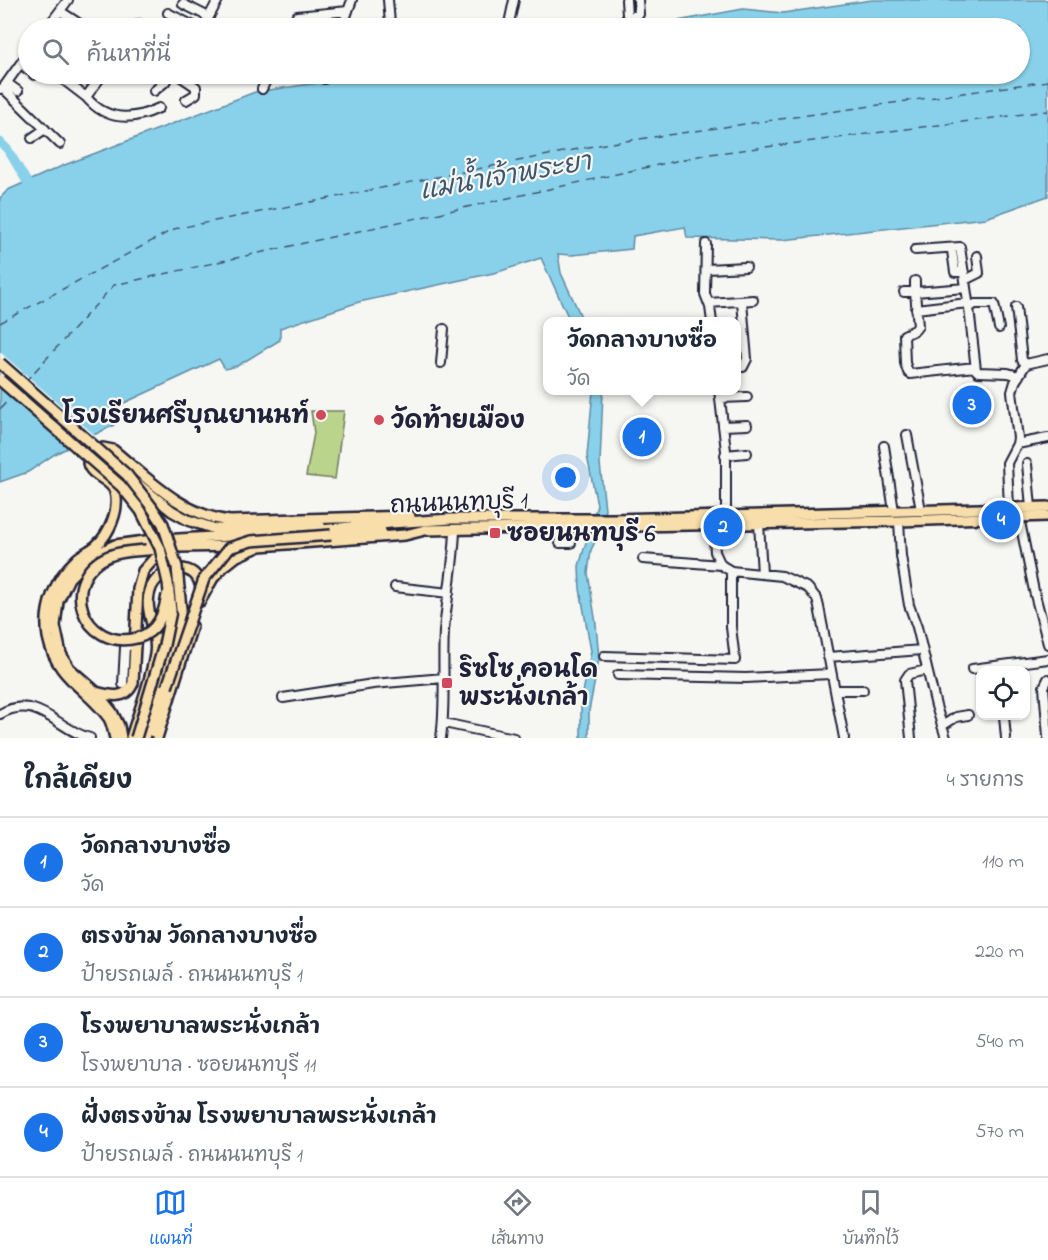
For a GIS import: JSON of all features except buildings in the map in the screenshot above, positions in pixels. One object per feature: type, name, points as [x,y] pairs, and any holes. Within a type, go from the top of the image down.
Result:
[{"type":"main road","points":[[0,363],[172,511],[201,525],[215,530],[289,525],[340,527]]},
{"type":"main road","points":[[0,380],[121,486],[141,511],[160,548],[171,601],[170,620],[136,738]]},
{"type":"main road","points":[[115,738],[109,718],[93,699],[76,687],[63,672],[48,637],[47,614],[55,587],[71,565],[104,537],[114,516],[116,496],[114,488],[92,471],[88,463],[103,448],[112,450],[177,500],[213,519],[230,521],[398,516],[451,519]]},
{"type":"main road","points":[[127,474],[163,524],[177,567],[181,609],[178,649],[152,738]]},
{"type":"main road","name":"ถนนนนทบุรี 1","points":[[121,738],[116,720],[95,692],[69,668],[61,654],[55,626],[63,589],[69,578],[88,558],[106,547],[135,542],[311,531],[451,519],[581,523],[726,516],[1048,507]]},
{"type":"main road","name":"ถนนนนทบุรี 1","points":[[614,522],[713,524],[1048,516]]},
{"type":"main road","name":"ถนนนนทบุรี 1","points":[[158,738],[199,601],[213,578],[237,556],[260,546],[405,535],[425,530],[560,527],[581,523]]},
{"type":"main road","points":[[167,687],[204,579],[229,548],[251,541],[389,530],[425,530]]},
{"type":"main road","points":[[168,583],[163,614],[156,627],[144,636],[132,639],[112,639],[104,636],[90,624],[82,610],[83,580],[90,569],[110,556],[179,547],[260,546]]},
{"type":"main road","points":[[95,692],[115,696],[123,695],[131,689],[134,683],[138,589],[143,572],[152,561],[166,551],[179,547]]},
{"type":"main road","points":[[131,738],[155,654],[154,629],[148,606],[150,590],[159,577],[170,570],[180,568],[189,570],[200,582],[199,601]]},
{"type":"main road","points":[[144,738],[181,609]]},
{"type":"street","points":[[55,18],[68,0]]},
{"type":"street","points":[[183,4],[209,17],[218,0]]},
{"type":"street","points":[[346,18],[352,0]]},
{"type":"street","points":[[388,0],[390,18]]},
{"type":"street","points":[[510,18],[514,0]]},
{"type":"street","points":[[626,0],[629,17],[639,14],[638,0]]},
{"type":"street","points":[[60,11],[71,18]]},
{"type":"street","points":[[296,18],[297,16],[348,11]]},
{"type":"street","points":[[168,13],[178,18]]},
{"type":"street","points":[[3,87],[18,67]]},
{"type":"street","points":[[69,84],[103,113],[138,116],[159,108]]},
{"type":"street","points":[[86,97],[96,84]]},
{"type":"street","points":[[154,92],[163,84]]},
{"type":"street","points":[[186,100],[196,94],[196,87],[192,84]]},
{"type":"street","points":[[262,89],[264,84]]},
{"type":"street","points":[[3,87],[18,91]]},
{"type":"street","points":[[3,87],[60,144]]},
{"type":"street","points":[[32,138],[45,129]]},
{"type":"street","points":[[706,244],[705,294],[711,317]]},
{"type":"street","points":[[915,250],[960,247],[975,367],[978,372],[1008,373],[1019,376]]},
{"type":"street","points":[[952,251],[955,272],[965,280]]},
{"type":"street","points":[[904,292],[915,292],[965,280],[979,273],[977,256]]},
{"type":"street","points":[[707,269],[746,267]]},
{"type":"street","points":[[915,281],[918,326],[904,335],[905,363],[908,372],[910,374],[975,367]]},
{"type":"street","points":[[709,303],[753,300]]},
{"type":"street","points":[[741,366],[747,359],[742,302]]},
{"type":"street","points":[[916,309],[994,304],[999,328]]},
{"type":"street","points":[[1016,307],[1022,360],[1026,364]]},
{"type":"street","points":[[441,363],[444,329]]},
{"type":"street","points":[[1009,508],[1006,469],[1017,444],[1012,392],[1026,364],[1048,359]]},
{"type":"street","points":[[719,395],[725,455],[726,516]]},
{"type":"street","points":[[728,395],[747,397]]},
{"type":"street","points":[[723,426],[747,425]]},
{"type":"street","points":[[908,435],[921,510]]},
{"type":"street","points":[[1017,444],[1048,438]]},
{"type":"street","points":[[884,446],[894,511]]},
{"type":"street","points":[[725,455],[747,453]]},
{"type":"street","points":[[1027,464],[1031,507]]},
{"type":"street","points":[[1020,516],[1034,591],[1048,644]]},
{"type":"street","points":[[899,521],[901,556],[909,605],[917,627],[946,738]]},
{"type":"street","points":[[759,523],[762,573]]},
{"type":"street","points":[[713,524],[715,552],[721,565]]},
{"type":"street","points":[[560,527],[560,543],[571,543]]},
{"type":"street","points":[[441,738],[444,723],[444,633],[455,530]]},
{"type":"street","points":[[643,559],[721,565],[730,570],[782,576],[808,588],[819,607],[844,738]]},
{"type":"street","points":[[604,656],[735,660],[731,627],[730,570]]},
{"type":"street","points":[[395,587],[449,593]]},
{"type":"street","points":[[123,684],[125,647],[136,644]]},
{"type":"street","points":[[828,657],[922,650]]},
{"type":"street","points":[[972,669],[1048,659]]},
{"type":"street","points":[[911,738],[905,680],[910,674],[927,670]]},
{"type":"street","points":[[618,675],[746,678],[831,674]]},
{"type":"street","points":[[283,698],[373,684],[444,678]]},
{"type":"street","points":[[1048,679],[1044,687],[1048,737]]},
{"type":"street","points":[[834,690],[863,690]]},
{"type":"street","points":[[1,711],[21,708],[36,710],[56,719],[76,734],[90,738]]},
{"type":"street","points":[[942,726],[956,717],[968,716]]},
{"type":"street","points":[[1004,720],[1006,738]]},
{"type":"street","points":[[444,723],[514,738]]},
{"type":"green space","points":[[311,411],[344,411],[335,479],[306,476],[314,433]]},
{"type":"water","name":"แม่น้ำเจ้าพระยา","points":[[872,0],[1048,0],[1048,196],[986,218],[782,240],[687,238],[685,227],[633,236],[632,249],[572,255],[558,254],[561,273],[581,317],[568,317],[541,258],[498,272],[359,302],[280,328],[280,340],[237,366],[225,369],[219,359],[109,410],[114,425],[55,454],[28,472],[0,482],[0,198],[8,190],[62,166],[255,92],[311,84],[1030,84],[1030,18],[694,18],[743,9],[783,13]]},
{"type":"water","points":[[593,395],[603,395],[600,464],[605,509],[600,532],[591,550],[588,573],[599,659],[589,711],[589,738],[581,738],[581,703],[591,651],[580,589],[579,566],[597,505],[587,456]]},
{"type":"pier","points":[[0,352],[97,437],[73,449],[0,386]]},
{"type":"waterway","points":[[0,142],[8,150],[33,192]]},
{"type":"ferry route","points":[[1030,84],[1048,81]]},
{"type":"ferry route","points":[[0,323],[174,229],[604,144],[1027,84]]},
{"type":"ferry route","points":[[25,382],[114,285],[703,155],[1048,111]]},
{"type":"ferry route","points":[[0,409],[12,396]]},
{"type":"place","name":"โรงพยาบาลพระนั่งเกล้า","points":[[972,405]]},
{"type":"place","name":"โรงเรียนศรีบุณยานนท์","points":[[321,415]]},
{"type":"place","name":"วัดท้ายเมือง","points":[[379,420]]},
{"type":"place","name":"วัดกลางบางซื่อ","points":[[642,437]]},
{"type":"place","name":"ฝั่งตรงข้าม โรงพยาบาลพระนั่งเกล้า","points":[[1001,520]]},
{"type":"place","name":"ตรงข้าม วัดกลางบางซื่อ","points":[[723,527]]},
{"type":"place","name":"ซอยนนทบุรี 6","points":[[495,533]]},
{"type":"place","name":"ริซโซ คอนโด พระนั่งเกล้า","points":[[447,683]]}]
